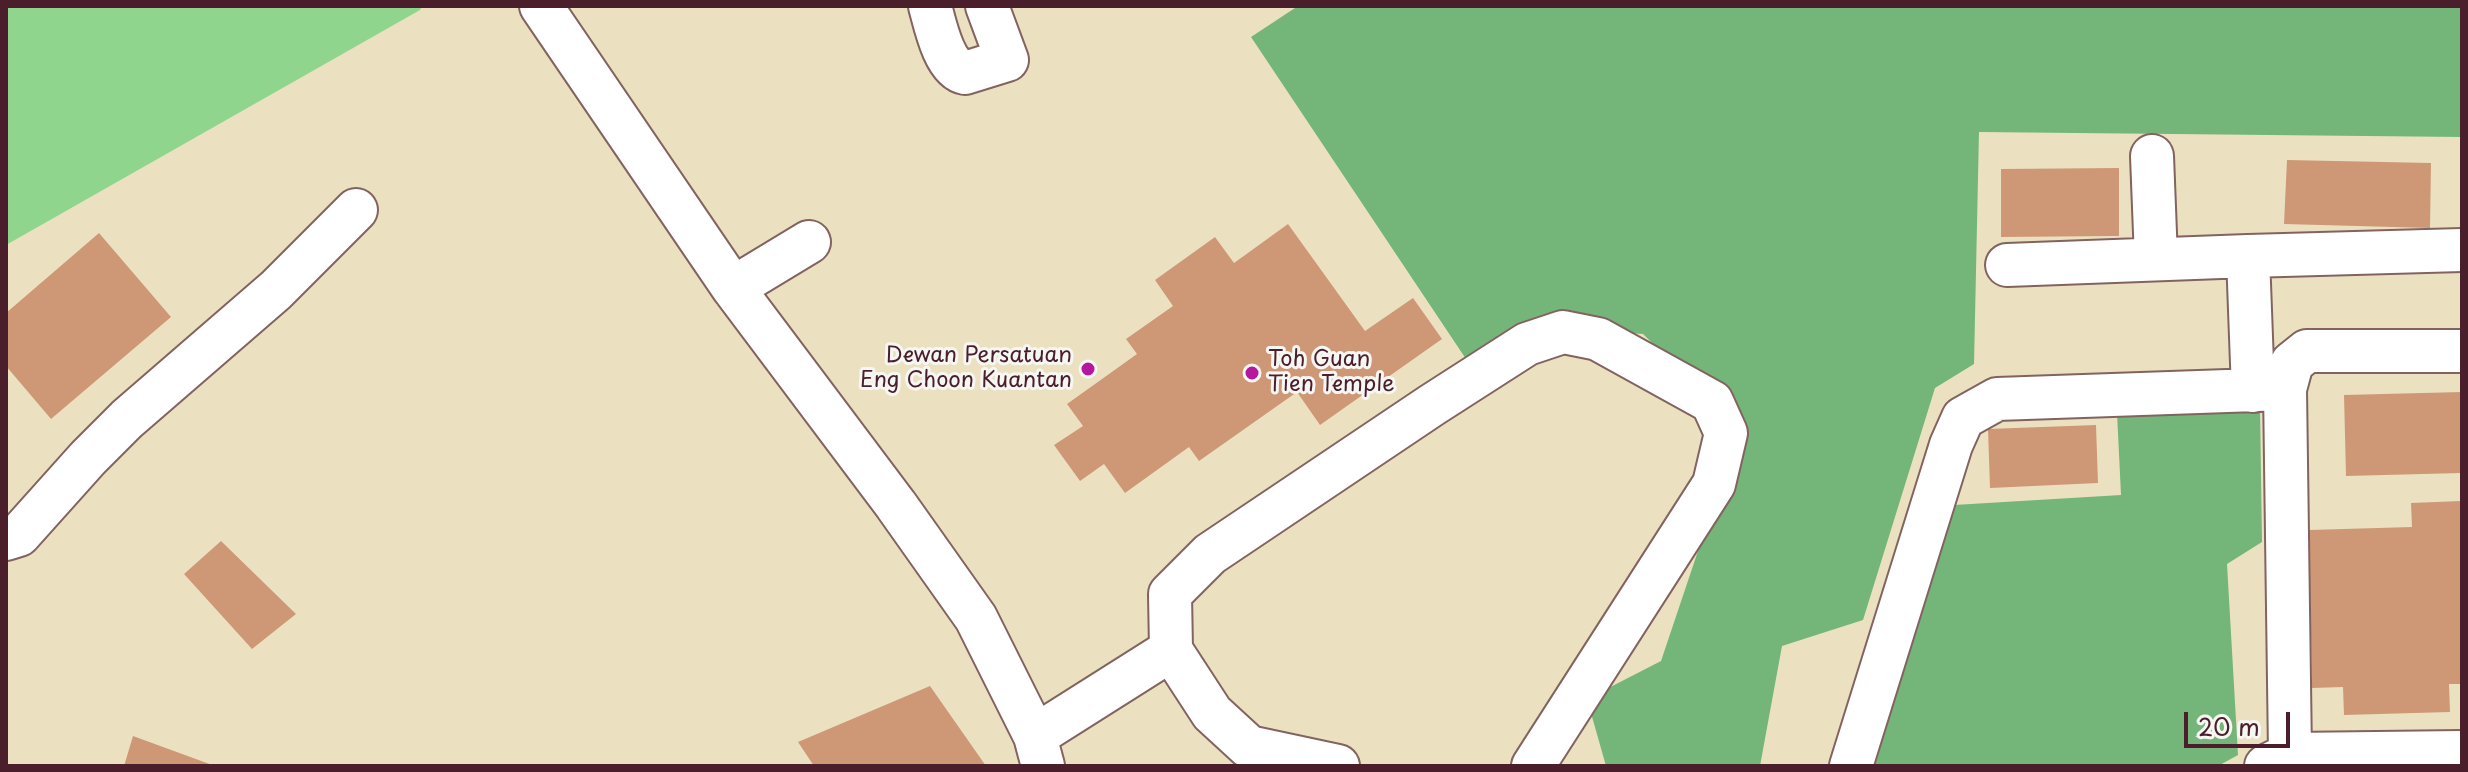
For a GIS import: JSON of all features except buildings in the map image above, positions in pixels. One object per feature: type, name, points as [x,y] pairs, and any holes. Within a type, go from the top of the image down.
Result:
[{"type":"lane","points":[[541,6],[733,288],[896,505],[976,618],[1039,751],[1171,650]]},
{"type":"lane","points":[[930,6],[950,63],[959,72],[965,73],[1007,60],[987,6]]},
{"type":"lane","points":[[2152,156],[2156,259]]},
{"type":"lane","points":[[6,539],[19,535],[127,419],[276,290],[356,210]]},
{"type":"lane","points":[[733,288],[809,242]]},
{"type":"lane","points":[[2007,265],[2462,250]]},
{"type":"lane","points":[[2248,256],[2269,390],[2278,760],[2462,752]]},
{"type":"lane","points":[[1338,766],[1249,747],[1212,713],[1171,650],[1170,594],[1210,554],[1527,344],[1563,332],[1598,339],[1712,402],[1726,433],[1714,484],[1533,766]]},
{"type":"lane","points":[[1851,766],[1951,445],[1963,418],[1997,399],[2269,390],[2307,351],[2462,351]]},
{"type":"green space","points":[[6,6],[422,6],[420,10],[6,245]]},
{"type":"green space","points":[[1298,6],[2462,6],[2462,137],[1979,132],[1974,364],[1935,388],[1863,620],[1782,646],[1760,766],[1606,766],[1587,699],[1661,661],[1739,429],[1643,334],[1546,328],[1466,359],[1251,37]]},
{"type":"green space","points":[[2260,406],[2262,542],[2227,564],[2238,755],[2218,766],[1869,766],[1954,505],[2121,495],[2117,413]]},
{"type":"place","name":"Dewan Persatuan Eng Choon Kuantan","points":[[1088,369]]},
{"type":"place","name":"Toh Guan Tien Temple","points":[[1252,373]]}]
